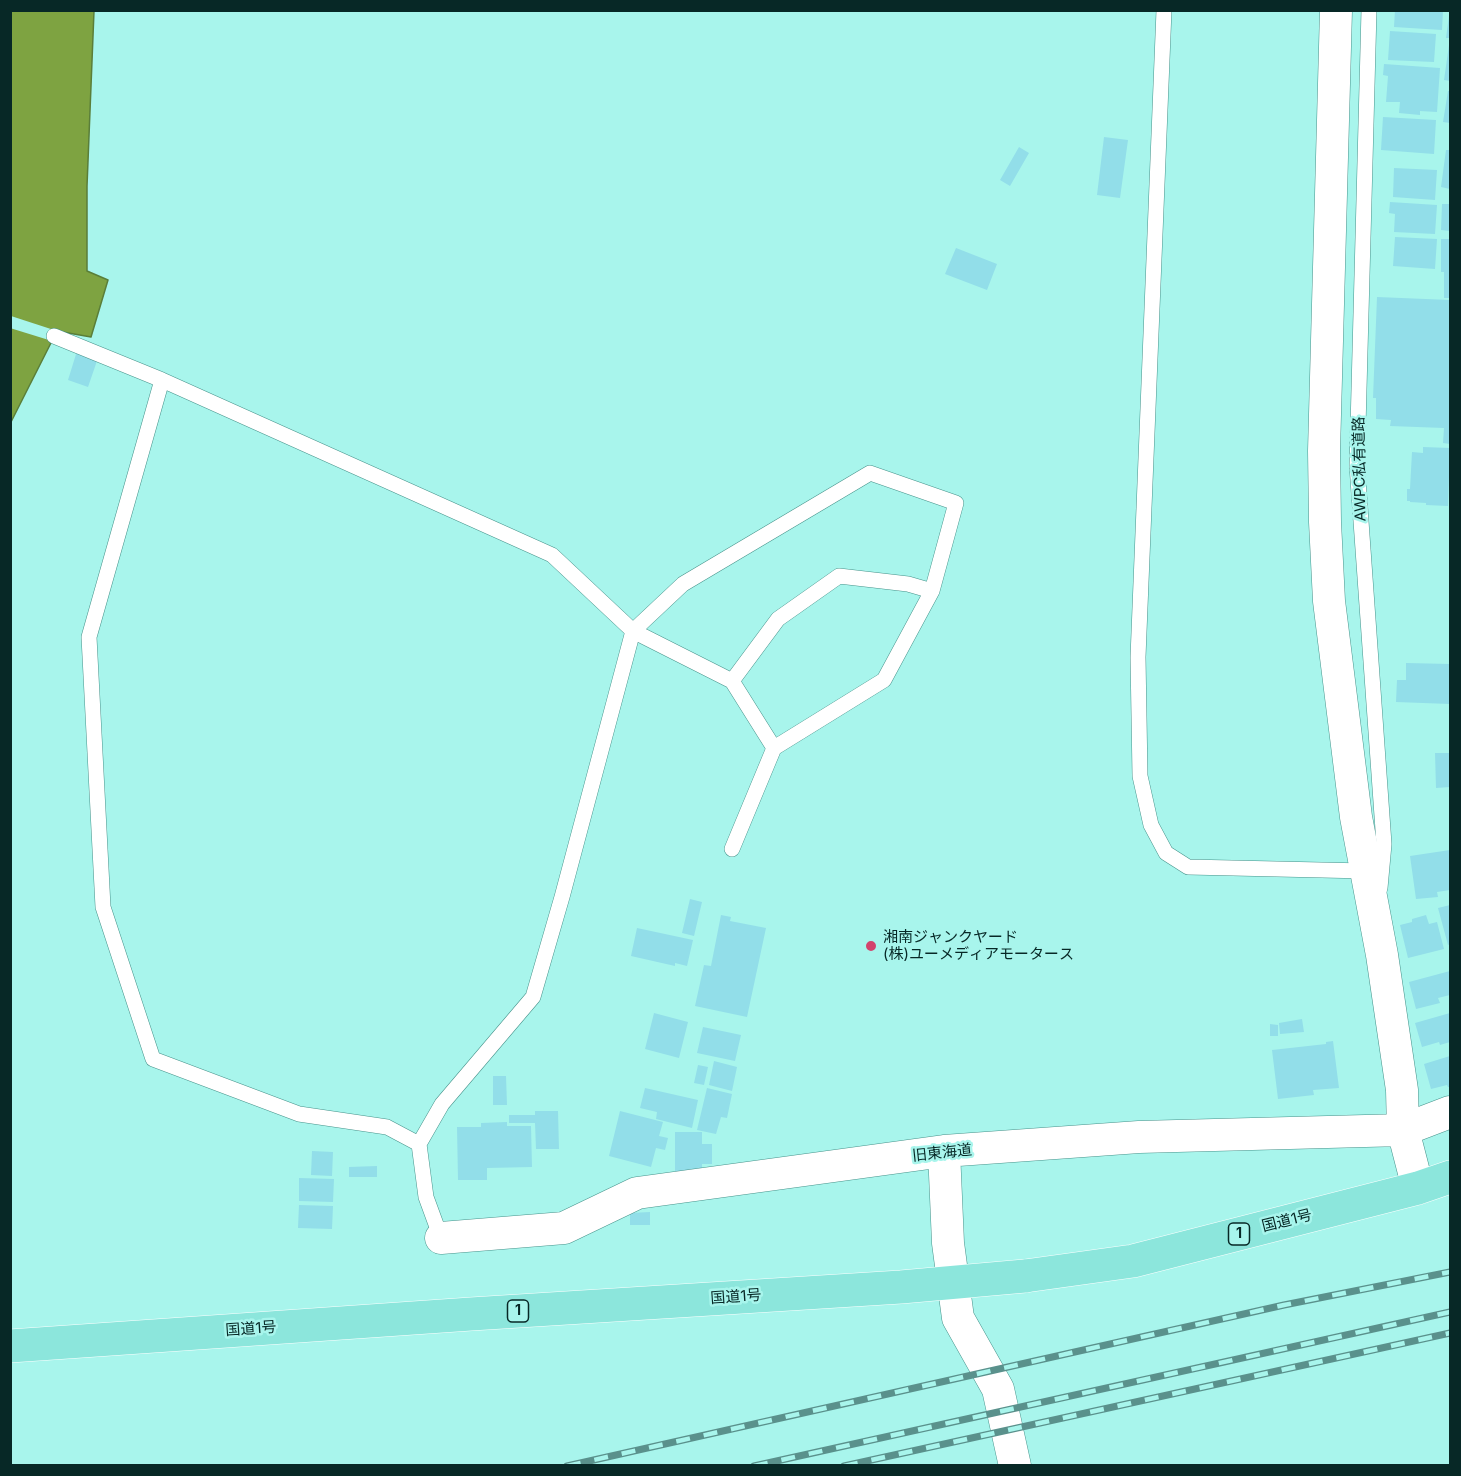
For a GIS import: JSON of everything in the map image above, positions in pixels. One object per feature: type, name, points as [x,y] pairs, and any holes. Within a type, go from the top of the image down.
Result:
[{"type":"highway","name":"国道1号","points":[[10,1346],[901,1287],[1025,1276],[1133,1261],[1418,1188],[1450,1177]]},
{"type":"street","points":[[1336,10],[1324,451],[1329,601],[1356,817],[1402,1090],[1403,1130],[1418,1188]]},
{"type":"street","name":"旧東海道","points":[[441,1238],[564,1228],[637,1193],[944,1151],[1139,1137],[1403,1130],[1450,1112]]},
{"type":"street","points":[[944,1151],[948,1243],[958,1318],[998,1389],[1015,1466]]},
{"type":"lane","points":[[1164,10],[1138,657],[1140,776],[1151,825],[1166,853],[1188,867],[1366,870]]},
{"type":"lane","name":"AWPC私有道路","points":[[1369,10],[1357,465],[1384,844],[1376,927]]},
{"type":"lane","points":[[54,336],[162,380],[552,555],[633,631],[732,681],[774,748]]},
{"type":"lane","points":[[162,380],[89,638],[103,907],[153,1059],[299,1114],[387,1127],[419,1144]]},
{"type":"lane","points":[[441,1238],[426,1197],[419,1144],[442,1104],[533,997],[633,631],[683,584],[870,473],[957,503],[932,591],[884,680],[774,748],[732,849]]},
{"type":"lane","points":[[732,681],[778,618],[839,576],[908,584],[932,591]]},
{"type":"shaded area","points":[[11,11],[94,11],[87,186],[87,271],[108,280],[91,337],[57,331],[11,422]]},
{"type":"pier","points":[[11,316],[57,331],[52,341],[10,328]]},
{"type":"building","points":[[1395,10],[1443,10],[1442,30],[1394,27]]},
{"type":"building","points":[[1449,16],[1450,38],[1446,38]]},
{"type":"building","points":[[1390,31],[1436,34],[1434,62],[1388,60]]},
{"type":"building","points":[[1450,45],[1450,81],[1444,80]]},
{"type":"building","points":[[1384,64],[1440,68],[1437,112],[1420,111],[1420,115],[1399,113],[1400,102],[1386,102],[1388,76],[1383,75]]},
{"type":"building","points":[[1448,91],[1450,91],[1450,123],[1443,122]]},
{"type":"building","points":[[1383,117],[1436,120],[1434,154],[1381,150]]},
{"type":"building","points":[[1104,137],[1128,140],[1120,198],[1097,195]]},
{"type":"building","points":[[1019,147],[1029,153],[1010,186],[1000,180]]},
{"type":"building","points":[[1446,150],[1450,150],[1450,189],[1441,187]]},
{"type":"building","points":[[1394,168],[1437,170],[1435,200],[1393,197]]},
{"type":"building","points":[[1390,202],[1437,205],[1435,234],[1394,232],[1395,214],[1389,213]]},
{"type":"building","points":[[1442,204],[1450,204],[1450,231],[1441,230]]},
{"type":"building","points":[[1395,237],[1437,239],[1435,269],[1393,266]]},
{"type":"building","points":[[1441,239],[1450,239],[1450,298],[1444,298]]},
{"type":"building","points":[[956,248],[997,264],[987,290],[945,274]]},
{"type":"building","points":[[1377,297],[1450,300],[1450,444],[1443,443],[1444,428],[1390,426],[1391,420],[1376,419],[1376,398],[1373,398]]},
{"type":"building","points":[[77,351],[98,358],[88,387],[68,380]]},
{"type":"building","points":[[1423,447],[1450,448],[1448,506],[1407,501],[1412,452],[1423,453]]},
{"type":"building","points":[[1406,663],[1450,664],[1450,704],[1396,702],[1397,680],[1406,680]]},
{"type":"building","points":[[1435,753],[1450,753],[1450,787],[1436,788]]},
{"type":"building","points":[[1450,850],[1450,890],[1437,892],[1438,897],[1416,899],[1410,856]]},
{"type":"building","points":[[690,899],[702,902],[694,936],[682,933]]},
{"type":"building","points":[[1450,905],[1450,944],[1448,945],[1438,908]]},
{"type":"building","points":[[721,915],[731,917],[730,921],[766,928],[747,1017],[695,1006],[704,965],[711,966]]},
{"type":"building","points":[[1426,915],[1429,924],[1437,922],[1444,949],[1408,958],[1400,925]]},
{"type":"building","points":[[637,928],[693,940],[687,966],[675,963],[675,966],[631,956]]},
{"type":"building","points":[[1450,971],[1450,995],[1438,998],[1440,1003],[1416,1009],[1409,982]]},
{"type":"building","points":[[654,1013],[688,1022],[679,1058],[645,1049]]},
{"type":"building","points":[[1450,1013],[1450,1042],[1440,1045],[1439,1042],[1422,1047],[1415,1023]]},
{"type":"building","points":[[1302,1019],[1304,1032],[1280,1034],[1279,1023]]},
{"type":"building","points":[[1270,1024],[1278,1025],[1278,1036],[1270,1036]]},
{"type":"building","points":[[703,1027],[741,1035],[735,1061],[697,1053]]},
{"type":"building","points":[[1333,1041],[1339,1088],[1313,1090],[1314,1095],[1278,1099],[1272,1050],[1326,1044],[1326,1042]]},
{"type":"building","points":[[1450,1056],[1450,1087],[1447,1085],[1431,1089],[1424,1064]]},
{"type":"building","points":[[714,1061],[737,1067],[732,1091],[709,1085]]},
{"type":"building","points":[[698,1065],[708,1067],[704,1085],[694,1083]]},
{"type":"building","points":[[493,1076],[506,1076],[507,1105],[493,1105]]},
{"type":"building","points":[[645,1088],[698,1100],[692,1128],[656,1119],[657,1112],[640,1108]]},
{"type":"building","points":[[707,1088],[732,1094],[727,1118],[721,1117],[716,1134],[697,1130]]},
{"type":"building","points":[[535,1111],[558,1111],[559,1149],[536,1149],[535,1123],[509,1123],[509,1115],[535,1115]]},
{"type":"building","points":[[620,1111],[663,1122],[659,1136],[668,1138],[665,1150],[656,1148],[651,1167],[609,1156]]},
{"type":"building","points":[[507,1122],[507,1126],[531,1126],[532,1167],[487,1168],[487,1180],[458,1180],[457,1127],[481,1127],[481,1123]]},
{"type":"building","points":[[675,1132],[702,1132],[702,1144],[712,1144],[712,1164],[702,1164],[702,1176],[675,1176]]},
{"type":"building","points":[[312,1151],[333,1152],[332,1176],[311,1175]]},
{"type":"building","points":[[377,1166],[377,1177],[349,1177],[349,1167]]},
{"type":"building","points":[[299,1178],[334,1179],[333,1202],[299,1201]]},
{"type":"building","points":[[299,1205],[333,1206],[332,1229],[298,1228]]},
{"type":"building","points":[[650,1212],[650,1225],[630,1225],[630,1213]]},
{"type":"railway","points":[[567,1466],[1284,1305],[1450,1272]]},
{"type":"railway","points":[[754,1466],[1450,1312]]},
{"type":"railway","points":[[844,1466],[1450,1333]]},
{"type":"place","name":"湘南ジャンクヤード (株)ユーメディアモータース","points":[[871,946]]}]
